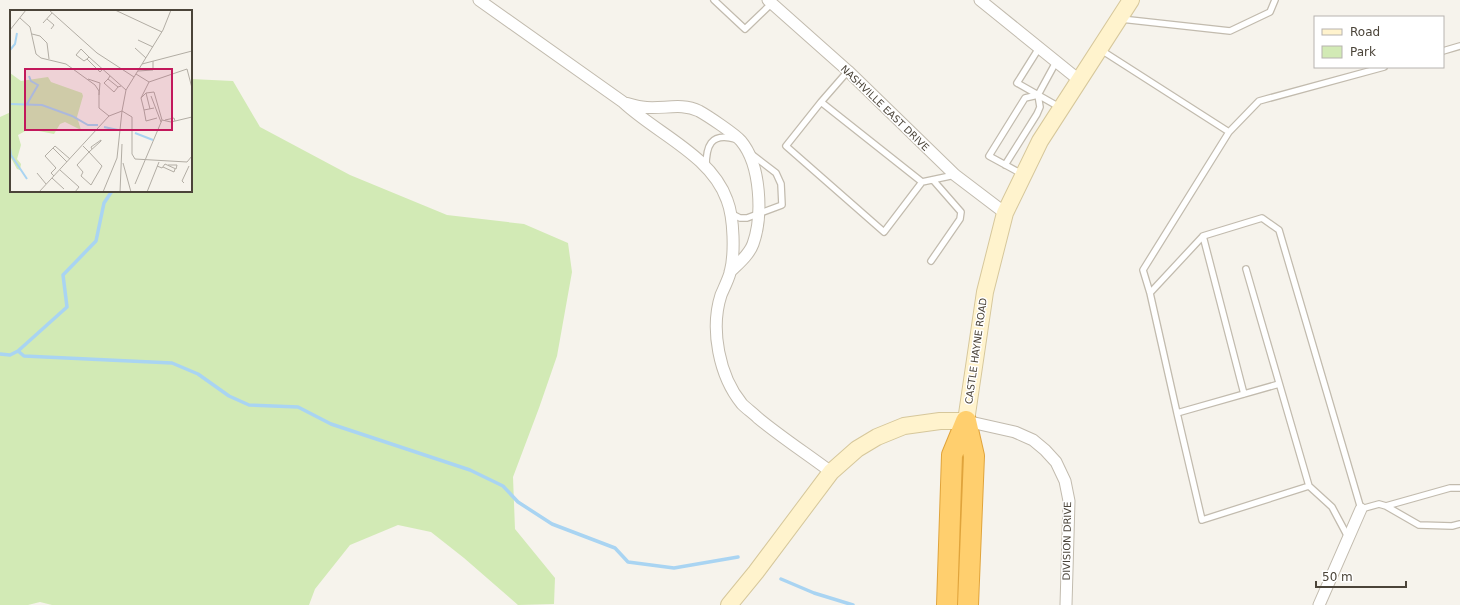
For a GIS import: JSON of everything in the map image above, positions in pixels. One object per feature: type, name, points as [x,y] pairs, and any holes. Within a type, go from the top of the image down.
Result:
[{"type":"highway","points":[[946,605],[952,455],[966,421]]},
{"type":"highway","points":[[966,421],[974,456],[968,605]]},
{"type":"main road","name":"CASTLE HAYNE ROAD","points":[[966,421],[985,292],[1005,213],[1040,141],[1131,0]]},
{"type":"main road","points":[[729,605],[756,572],[835,467],[857,449],[877,437],[904,426],[940,421],[966,421]]},
{"type":"street","points":[[479,0],[623,102],[636,114],[697,158],[718,183],[727,200],[733,242],[730,272],[721,296],[716,326],[718,352],[730,386],[743,404],[768,426],[831,472]]},
{"type":"street","points":[[980,0],[1079,80]]},
{"type":"street","name":"NASHVILLE EAST DRIVE","points":[[770,2],[848,71],[956,175],[1005,213]]},
{"type":"street","points":[[623,102],[642,107],[682,106],[698,111],[710,118],[743,145],[751,158],[756,174],[758,215],[757,226],[752,245],[744,258],[730,272]]},
{"type":"street","name":"DIVISION DRIVE","points":[[966,421],[1015,432],[1033,440],[1056,462],[1065,481],[1069,501],[1066,605]]},
{"type":"street","points":[[1319,605],[1361,510]]},
{"type":"lane","points":[[714,0],[745,29],[770,2]]},
{"type":"lane","points":[[1119,18],[1230,31],[1270,12],[1275,0]]},
{"type":"lane","points":[[1444,51],[1460,46]]},
{"type":"lane","points":[[1039,48],[1017,83],[1061,108]]},
{"type":"lane","points":[[1099,49],[1229,132]]},
{"type":"lane","points":[[1005,164],[1040,107],[1038,95],[1056,62]]},
{"type":"lane","points":[[1309,486],[1202,520],[1150,293],[1143,270],[1229,132],[1259,101],[1380,68]]},
{"type":"lane","points":[[848,71],[786,146],[884,232],[922,182],[956,175]]},
{"type":"lane","points":[[1024,175],[989,156],[1025,98],[1038,95]]},
{"type":"lane","points":[[822,102],[922,182]]},
{"type":"lane","points":[[706,167],[706,153],[711,143],[719,137],[727,137],[743,145],[776,172],[781,184],[782,205],[747,218],[740,218],[730,213]]},
{"type":"lane","points":[[931,261],[960,219],[961,212],[933,180]]},
{"type":"lane","points":[[1150,293],[1203,236],[1262,218],[1280,230],[1361,510],[1379,504],[1386,506],[1419,525],[1452,526],[1460,524]]},
{"type":"lane","points":[[1203,236],[1244,394]]},
{"type":"lane","points":[[1246,269],[1309,486],[1332,507],[1348,538]]},
{"type":"lane","points":[[1177,413],[1279,384]]},
{"type":"lane","points":[[1386,506],[1450,488],[1460,488]]},
{"type":"green space","points":[[192,79],[233,81],[260,127],[350,175],[447,215],[524,224],[568,243],[572,272],[557,356],[513,477],[515,529],[555,578],[554,604],[518,605],[464,558],[431,532],[398,525],[350,545],[315,589],[309,605],[52,605],[40,602],[28,605],[0,605],[0,117],[10,112],[10,192],[192,192]]},
{"type":"waterway","points":[[0,354],[10,355],[18,351],[67,307],[63,275],[96,241],[104,203],[111,192]]},
{"type":"waterway","points":[[18,351],[24,356],[172,363],[198,374],[229,396],[249,405],[298,407],[331,424],[470,470],[503,486],[518,502],[552,524],[615,548],[628,562],[674,568],[738,557]]},
{"type":"waterway","points":[[781,579],[814,593],[853,605]]}]
